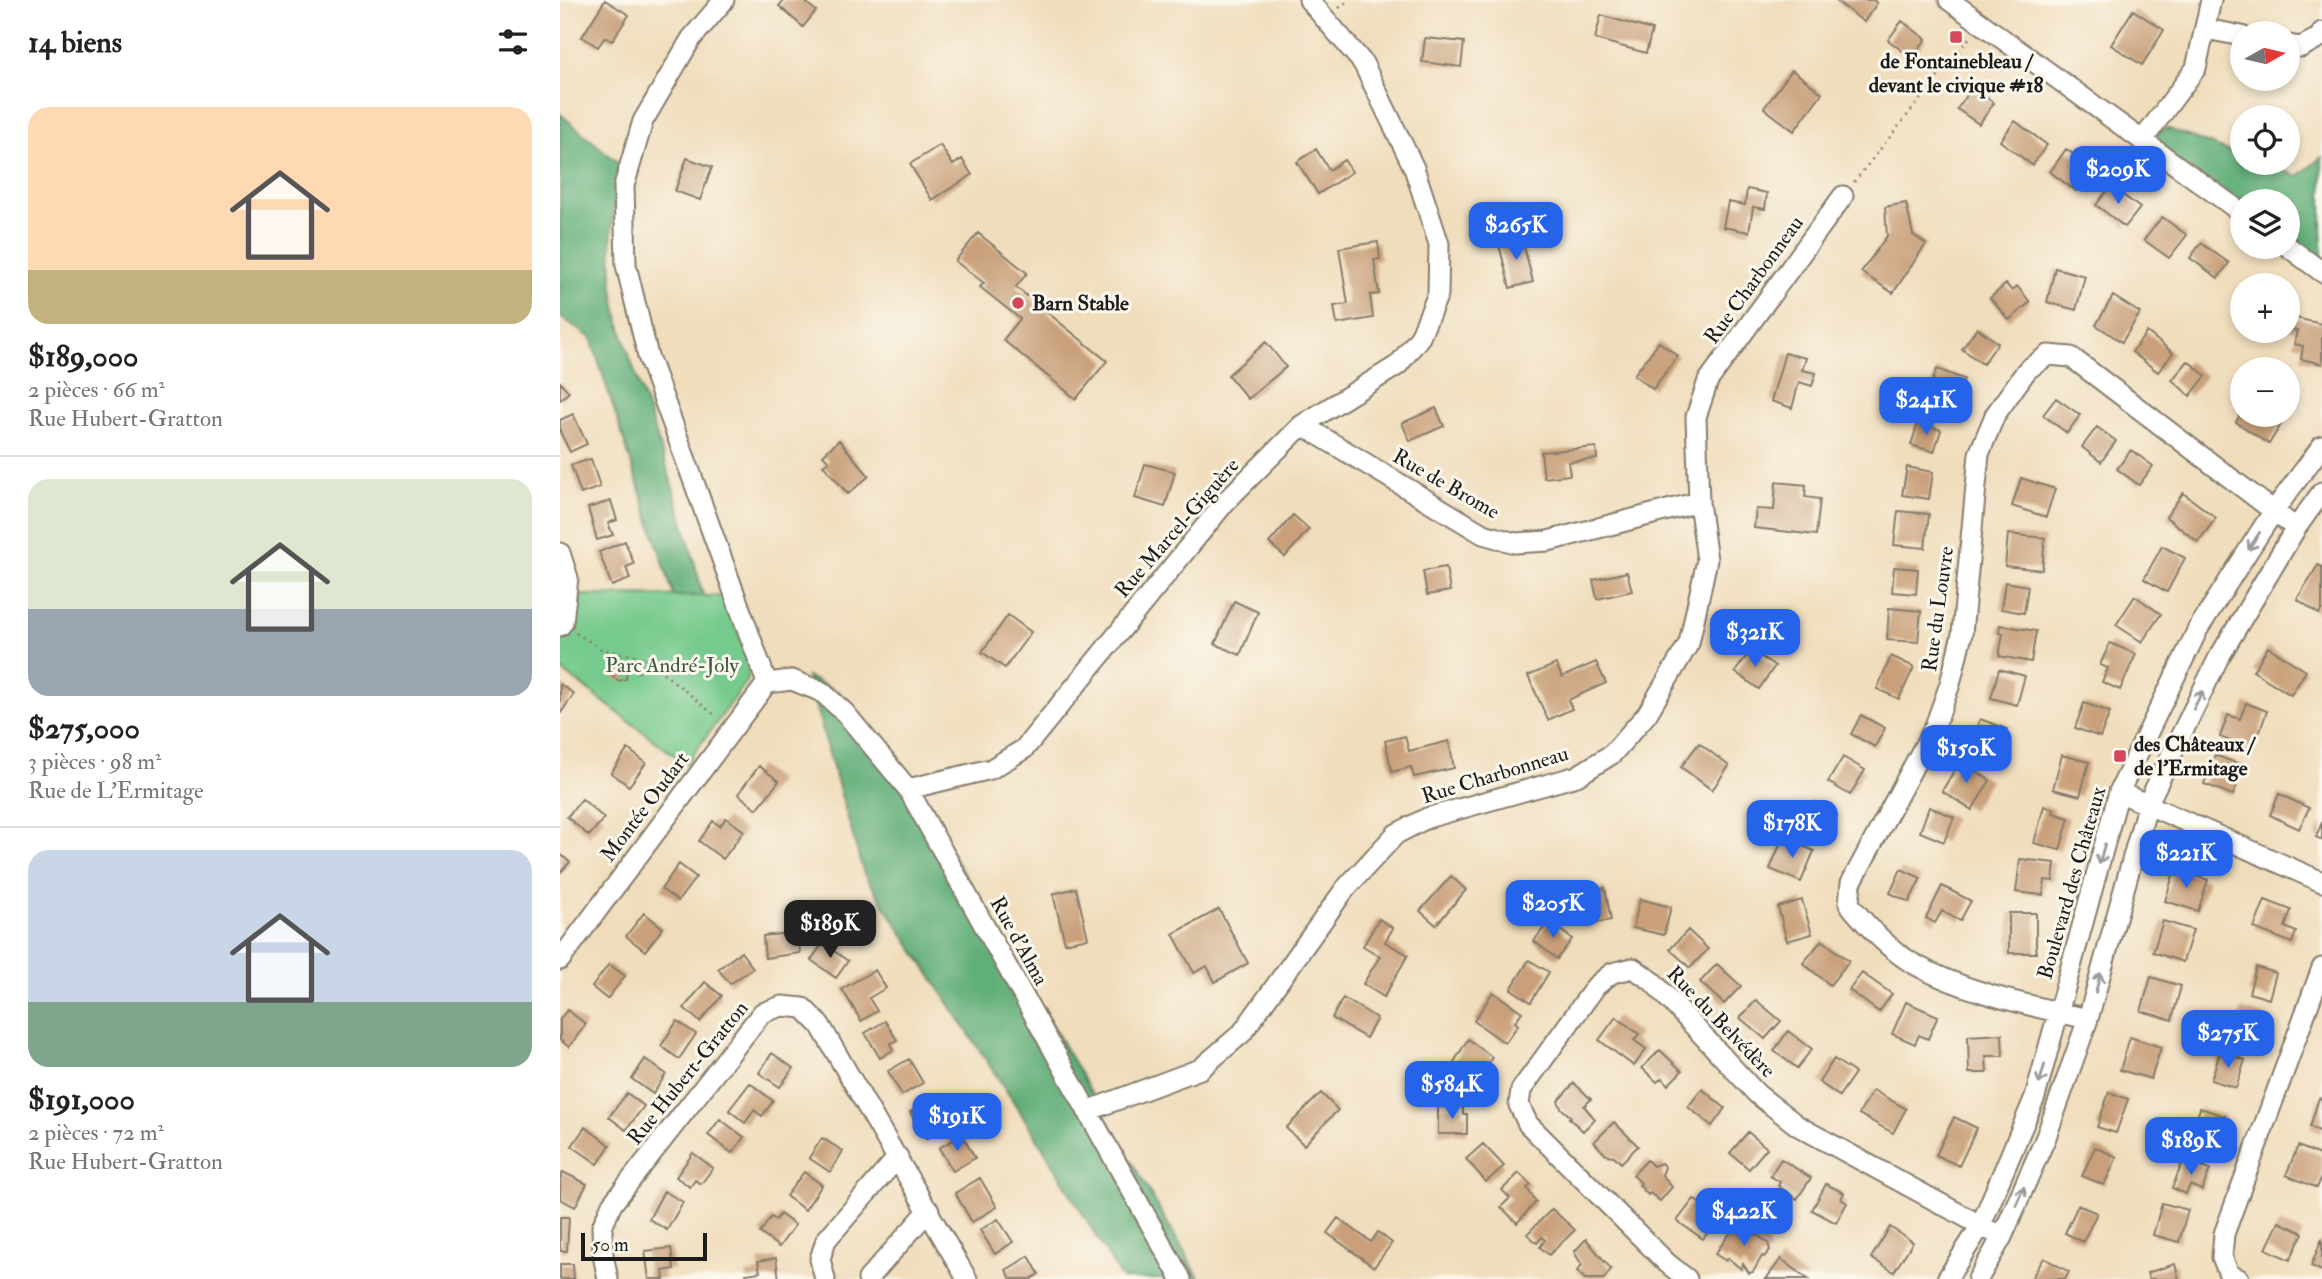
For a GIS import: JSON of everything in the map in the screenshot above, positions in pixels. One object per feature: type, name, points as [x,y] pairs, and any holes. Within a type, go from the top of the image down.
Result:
[{"type":"street","points":[[724,0],[691,39],[643,121],[624,186],[626,265],[648,356],[767,683]]},
{"type":"street","name":"Rue Marcel-Giguère","points":[[908,789],[991,769],[1024,749],[1226,501],[1302,425],[1398,365],[1420,337],[1438,295],[1439,244],[1415,168],[1363,63],[1309,0]]},
{"type":"street","points":[[1949,0],[2230,204]]},
{"type":"street","points":[[2142,141],[2196,68],[2211,0]]},
{"type":"street","points":[[2206,29],[2230,34]]},
{"type":"street","points":[[2300,47],[2320,37],[2322,32]]},
{"type":"street","name":"Rue Charbonneau","points":[[1087,1111],[1200,1069],[1242,1033],[1345,889],[1396,834],[1427,818],[1577,776],[1612,754],[1647,714],[1689,643],[1707,560],[1699,502],[1696,416],[1708,381],[1843,196]]},
{"type":"street","points":[[2300,256],[2322,272]]},
{"type":"street","name":"Rue du Louvre","points":[[2088,1019],[1968,988],[1912,962],[1869,929],[1849,904],[1851,883],[1935,726],[1950,684],[1962,634],[1979,454],[1995,415],[2027,370],[2048,355],[2071,357],[2296,528]]},
{"type":"street","name":"Rue de Brome","points":[[1302,425],[1483,534],[1516,543],[1548,541],[1699,502]]},
{"type":"street","name":"Boulevard des Châteaux","points":[[1947,1279],[1980,1227],[2035,1097],[2119,792],[2198,629],[2273,512],[2322,446]]},
{"type":"street","points":[[1978,1279],[2002,1237],[2046,1137],[2088,1019],[2148,803],[2218,659],[2296,528],[2322,492]]},
{"type":"street","points":[[560,553],[568,578],[563,622],[568,629]]},
{"type":"street","name":"Rue d'Alma","points":[[767,683],[792,680],[822,692],[845,713],[908,789],[1181,1279]]},
{"type":"street","name":"Montée Oudart","points":[[560,960],[767,683]]},
{"type":"street","points":[[2119,792],[2322,882]]},
{"type":"street","name":"Rue du Belvédère","points":[[1687,1279],[1667,1263],[1528,1124],[1519,1105],[1521,1090],[1596,986],[1612,973],[1633,968],[1652,981],[1757,1094],[1798,1126],[2002,1237]]},
{"type":"street","points":[[2239,1279],[2229,1274],[2222,1257],[2224,1234],[2322,968]]},
{"type":"street","name":"Rue Hubert-Gratton","points":[[608,1279],[602,1227],[611,1204],[762,1013],[782,1006],[803,1008],[820,1025],[967,1279]]},
{"type":"street","points":[[825,1279],[820,1259],[826,1240],[898,1157]]},
{"type":"street","points":[[868,1279],[929,1210]]},
{"type":"path","points":[[1843,196],[1981,24]]},
{"type":"path","points":[[568,629],[601,649],[638,655],[647,660],[720,719]]},
{"type":"path","points":[[638,673],[650,653]]},
{"type":"green space","points":[[560,114],[621,165],[611,241],[615,303],[678,503],[703,596],[674,596],[591,338],[560,317]]},
{"type":"green space","points":[[2166,128],[2230,152],[2230,175],[2298,176],[2322,157],[2322,274],[2300,257],[2300,189],[2230,189],[2230,194],[2142,141]]},
{"type":"green space","name":"Parc André-Joly","points":[[581,595],[725,596],[750,666],[747,681],[686,764],[560,669],[560,643],[575,619]]},
{"type":"green space","points":[[807,677],[839,692],[912,785],[1200,1279],[1122,1279],[1036,1136],[864,874]]},
{"type":"building","points":[[605,0],[629,15],[612,41],[605,37],[598,47],[582,37]]},
{"type":"building","points":[[784,0],[803,0],[816,11],[803,27],[779,6]]},
{"type":"building","points":[[1835,0],[1873,0],[1877,3],[1864,22]]},
{"type":"building","points":[[2133,10],[2164,30],[2142,65],[2111,45]]},
{"type":"building","points":[[1601,15],[1652,30],[1646,53],[1595,39]]},
{"type":"building","points":[[1902,21],[1926,39],[1912,58],[1888,40]]},
{"type":"building","points":[[1425,38],[1464,42],[1461,67],[1422,62]]},
{"type":"building","points":[[1792,70],[1822,93],[1794,131],[1764,108]]},
{"type":"building","points":[[1973,87],[1994,103],[1979,124],[1957,109]]},
{"type":"building","points":[[2015,121],[2047,145],[2032,165],[2000,141]]},
{"type":"building","points":[[940,145],[953,165],[962,159],[972,175],[932,200],[910,164]]},
{"type":"building","points":[[1316,149],[1329,170],[1344,160],[1352,172],[1318,194],[1297,162]]},
{"type":"building","points":[[2066,149],[2092,168],[2076,191],[2050,172]]},
{"type":"building","points":[[687,158],[712,167],[700,200],[675,191]]},
{"type":"building","points":[[2111,186],[2140,208],[2125,227],[2096,205]]},
{"type":"building","points":[[1747,189],[1767,193],[1765,209],[1753,207],[1749,232],[1723,227],[1728,202],[1745,205]]},
{"type":"building","points":[[1906,203],[1913,235],[1926,244],[1893,293],[1861,272],[1887,236],[1885,207]]},
{"type":"building","points":[[2162,217],[2187,235],[2169,258],[2144,240]]},
{"type":"building","name":"Barn Stable","points":[[978,233],[1027,273],[1016,287],[1107,361],[1076,399],[1003,340],[1020,319],[980,287],[984,283],[955,261]]},
{"type":"building","points":[[1521,235],[1533,282],[1510,288],[1498,241]]},
{"type":"building","points":[[1378,242],[1380,259],[1374,260],[1379,294],[1370,295],[1373,318],[1337,324],[1334,306],[1348,304],[1339,248]]},
{"type":"building","points":[[2201,243],[2229,263],[2218,278],[2190,258]]},
{"type":"building","points":[[2055,268],[2085,276],[2076,310],[2047,302]]},
{"type":"building","points":[[2006,284],[2012,291],[2017,286],[2030,302],[2009,320],[1990,298]]},
{"type":"building","points":[[2113,296],[2140,313],[2122,342],[2096,325]]},
{"type":"building","points":[[2300,319],[2322,324],[2322,364],[2301,359],[2303,346],[2294,344],[2300,343]]},
{"type":"building","points":[[1977,328],[1998,343],[1983,364],[1962,349]]},
{"type":"building","points":[[2147,332],[2173,353],[2158,372],[2132,352]]},
{"type":"building","points":[[1266,342],[1286,367],[1248,399],[1228,375]]},
{"type":"building","points":[[1659,342],[1678,356],[1653,389],[1634,375]]},
{"type":"building","points":[[1785,353],[1806,358],[1802,370],[1816,373],[1812,386],[1799,382],[1792,408],[1771,401]]},
{"type":"building","points":[[2188,361],[2206,376],[2190,396],[2172,380]]},
{"type":"building","points":[[1937,369],[1964,379],[1955,403],[1928,393]]},
{"type":"building","points":[[560,382],[569,392],[560,400]]},
{"type":"building","points":[[2056,398],[2080,415],[2067,433],[2043,415]]},
{"type":"building","points":[[1436,408],[1444,426],[1410,441],[1402,423]]},
{"type":"building","points":[[573,414],[587,444],[570,452],[560,432],[560,420]]},
{"type":"building","points":[[1918,422],[1941,430],[1934,452],[1911,445]]},
{"type":"building","points":[[2097,427],[2116,441],[2101,462],[2082,447]]},
{"type":"building","points":[[2244,427],[2279,427],[2269,444]]},
{"type":"building","points":[[839,440],[869,476],[848,494],[823,465],[829,461],[823,455]]},
{"type":"building","points":[[1596,447],[1597,459],[1568,462],[1570,475],[1544,478],[1541,452]]},
{"type":"building","points":[[2131,450],[2153,466],[2139,485],[2117,469]]},
{"type":"building","points":[[591,459],[600,487],[581,494],[571,465]]},
{"type":"building","points":[[1145,464],[1175,472],[1165,507],[1135,498]]},
{"type":"building","points":[[1907,467],[1933,472],[1929,499],[1902,495]]},
{"type":"building","points":[[2021,478],[2055,489],[2046,517],[2012,506]]},
{"type":"building","points":[[1776,482],[1806,485],[1805,497],[1820,499],[1816,535],[1754,528],[1756,509],[1774,510]]},
{"type":"building","points":[[2183,493],[2216,518],[2198,542],[2166,517]]},
{"type":"building","points":[[611,501],[617,520],[608,523],[613,535],[597,540],[588,508]]},
{"type":"building","points":[[1898,511],[1929,514],[1925,548],[1894,545]]},
{"type":"building","points":[[1293,515],[1309,529],[1285,557],[1269,543]]},
{"type":"building","points":[[2008,534],[2045,538],[2042,570],[2005,566]]},
{"type":"building","points":[[625,541],[634,564],[626,567],[630,579],[612,586],[599,552]]},
{"type":"building","points":[[2162,546],[2185,558],[2167,592],[2144,579]]},
{"type":"building","points":[[2318,565],[2322,567],[2322,609],[2319,614],[2297,599]]},
{"type":"building","points":[[1446,567],[1450,591],[1427,595],[1423,571]]},
{"type":"building","points":[[1894,567],[1918,569],[1916,594],[1892,592]]},
{"type":"building","points":[[1627,572],[1632,591],[1597,599],[1593,580]]},
{"type":"building","points":[[2005,582],[2028,586],[2024,613],[2001,609]]},
{"type":"building","points":[[2135,596],[2161,614],[2142,642],[2116,625]]},
{"type":"building","points":[[1234,601],[1258,612],[1240,655],[1215,644]]},
{"type":"building","points":[[1889,608],[1921,611],[1918,642],[1887,640]]},
{"type":"building","points":[[1008,615],[1031,632],[1005,668],[982,652]]},
{"type":"building","points":[[2000,625],[2036,631],[2031,662],[1999,656],[2003,633],[1999,633]]},
{"type":"building","points":[[2110,643],[2136,654],[2120,690],[2102,682],[2108,668],[2100,665]]},
{"type":"building","points":[[2268,647],[2306,671],[2291,695],[2253,671]]},
{"type":"building","points":[[1751,650],[1775,666],[1759,689],[1735,672]]},
{"type":"building","points":[[1891,656],[1914,667],[1899,699],[1877,689]]},
{"type":"building","points":[[1596,662],[1606,683],[1568,700],[1572,709],[1548,720],[1528,676],[1556,664],[1562,677]]},
{"type":"building","points":[[621,666],[627,671],[626,679],[619,681],[613,677],[614,669]]},
{"type":"building","points":[[1999,669],[2025,676],[2017,705],[1991,698]]},
{"type":"building","points":[[560,684],[574,694],[560,714]]},
{"type":"building","points":[[2084,703],[2110,712],[2100,737],[2075,728]]},
{"type":"building","points":[[2246,703],[2267,711],[2253,750],[2220,737],[2228,715],[2240,719]]},
{"type":"building","points":[[1861,715],[1885,728],[1875,747],[1851,734]]},
{"type":"building","points":[[1980,719],[2007,729],[1995,762],[1968,751]]},
{"type":"building","points":[[1405,736],[1409,751],[1449,741],[1454,768],[1414,777],[1411,767],[1392,772],[1385,741]]},
{"type":"building","points":[[1699,743],[1729,766],[1712,790],[1681,767]]},
{"type":"building","points":[[628,749],[646,763],[629,786],[611,773]]},
{"type":"building","points":[[2062,755],[2089,762],[2080,796],[2053,789]]},
{"type":"building","points":[[2215,755],[2244,766],[2233,795],[2204,784]]},
{"type":"building","points":[[1843,757],[1865,770],[1850,795],[1828,782]]},
{"type":"building","points":[[1960,761],[1990,780],[1972,810],[1942,791]]},
{"type":"building","points":[[759,766],[779,781],[757,809],[738,794]]},
{"type":"building","points":[[2279,794],[2309,808],[2299,829],[2270,815]]},
{"type":"building","points":[[582,799],[604,818],[589,836],[567,817]]},
{"type":"building","points":[[1815,802],[1837,816],[1823,839],[1801,825]]},
{"type":"building","points":[[2044,806],[2054,809],[2053,813],[2069,818],[2060,850],[2034,843]]},
{"type":"building","points":[[1929,807],[1954,817],[1944,842],[1920,832]]},
{"type":"building","points":[[726,818],[744,831],[723,859],[699,841],[713,821],[720,826]]},
{"type":"building","points":[[2322,822],[2322,840],[2316,837]]},
{"type":"building","points":[[1783,837],[1814,851],[1801,882],[1770,869]]},
{"type":"building","points":[[560,854],[570,862],[560,873]]},
{"type":"building","points":[[2020,859],[2055,863],[2053,881],[2045,880],[2043,895],[2016,892]]},
{"type":"building","points":[[679,864],[696,877],[678,901],[661,889]]},
{"type":"building","points":[[1901,869],[1921,878],[1909,902],[1890,893]]},
{"type":"building","points":[[2175,869],[2208,880],[2198,911],[2165,901]]},
{"type":"building","points":[[1451,876],[1466,890],[1436,925],[1420,911]]},
{"type":"building","points":[[1942,886],[1971,901],[1960,921],[1942,911],[1935,923],[1926,918]]},
{"type":"building","points":[[1076,888],[1088,938],[1065,943],[1053,894]]},
{"type":"building","points":[[1605,888],[1611,920],[1582,926],[1575,894]]},
{"type":"building","points":[[1640,899],[1671,907],[1664,935],[1633,928]]},
{"type":"building","points":[[1802,900],[1812,934],[1787,941],[1778,907]]},
{"type":"building","points":[[2265,900],[2291,910],[2285,927],[2296,932],[2292,943],[2254,928]]},
{"type":"building","points":[[1219,909],[1248,963],[1215,982],[1207,966],[1194,973],[1173,934]]},
{"type":"building","points":[[644,913],[663,928],[645,951],[626,936]]},
{"type":"building","points":[[2009,913],[2036,913],[2036,953],[2009,953]]},
{"type":"building","points":[[1379,919],[1393,928],[1385,942],[1408,955],[1384,997],[1363,984],[1380,956],[1363,946]]},
{"type":"building","points":[[1549,921],[1572,939],[1557,959],[1534,941]]},
{"type":"building","points":[[2163,921],[2193,930],[2183,962],[2153,952]]},
{"type":"building","points":[[1688,930],[1708,949],[1690,968],[1670,949]]},
{"type":"building","points":[[798,932],[800,953],[765,958],[763,936]]},
{"type":"building","points":[[1822,940],[1849,961],[1830,985],[1803,963]]},
{"type":"building","points":[[823,943],[848,961],[836,978],[811,960]]},
{"type":"building","points":[[741,952],[753,968],[730,984],[718,969]]},
{"type":"building","points":[[1529,960],[1549,972],[1531,1002],[1511,989]]},
{"type":"building","points":[[609,964],[625,976],[607,999],[592,987]]},
{"type":"building","points":[[1717,964],[1741,986],[1724,1004],[1700,982]]},
{"type":"building","points":[[2256,967],[2276,973],[2269,999],[2249,993]]},
{"type":"building","points":[[875,970],[886,988],[869,998],[877,1011],[861,1021],[842,989]]},
{"type":"building","points":[[1862,973],[1892,994],[1879,1012],[1849,990]]},
{"type":"building","points":[[2151,977],[2181,986],[2172,1020],[2141,1011]]},
{"type":"building","points":[[705,982],[722,996],[700,1022],[684,1008]]},
{"type":"building","points":[[1493,992],[1522,1012],[1515,1022],[1518,1025],[1505,1043],[1474,1021]]},
{"type":"building","points":[[1343,998],[1377,1018],[1366,1038],[1332,1018]]},
{"type":"building","points":[[1756,1000],[1781,1021],[1765,1039],[1740,1018]]},
{"type":"building","points":[[1906,1002],[1938,1016],[1928,1039],[1919,1035],[1915,1044],[1892,1034]]},
{"type":"building","points":[[2242,1009],[2265,1017],[2254,1049],[2234,1041],[2238,1029],[2235,1028]]},
{"type":"building","points":[[567,1010],[586,1024],[569,1047],[560,1040],[560,1019]]},
{"type":"building","points":[[1616,1017],[1639,1034],[1634,1040],[1646,1049],[1634,1066],[1599,1040]]},
{"type":"building","points":[[677,1021],[696,1034],[679,1059],[661,1046]]},
{"type":"building","points":[[885,1021],[897,1040],[890,1044],[893,1050],[880,1058],[865,1033]]},
{"type":"building","points":[[1788,1031],[1812,1049],[1797,1068],[1774,1051]]},
{"type":"building","points":[[2002,1034],[2003,1056],[1986,1056],[1987,1073],[1969,1073],[1968,1036]]},
{"type":"building","points":[[2130,1037],[2161,1047],[2151,1079],[2120,1070]]},
{"type":"building","points":[[1468,1039],[1492,1057],[1479,1080],[1454,1062]]},
{"type":"building","points":[[1660,1050],[1682,1071],[1668,1085],[1662,1078],[1657,1082],[1642,1068]]},
{"type":"building","points":[[2220,1052],[2245,1060],[2236,1088],[2211,1080]]},
{"type":"building","points":[[772,1053],[793,1068],[780,1087],[759,1073]]},
{"type":"building","points":[[645,1059],[666,1074],[653,1094],[632,1079]]},
{"type":"building","points":[[909,1059],[923,1083],[902,1095],[888,1071]]},
{"type":"building","points":[[1834,1059],[1855,1073],[1839,1096],[1819,1082]]},
{"type":"building","points":[[750,1083],[773,1101],[762,1116],[754,1110],[745,1123],[729,1110]]},
{"type":"building","points":[[1574,1083],[1591,1099],[1584,1106],[1595,1119],[1583,1131],[1569,1118],[1571,1117],[1558,1101]]},
{"type":"building","points":[[1702,1089],[1725,1108],[1712,1126],[1688,1107]]},
{"type":"building","points":[[1873,1090],[1906,1109],[1893,1133],[1859,1114]]},
{"type":"building","points":[[2109,1092],[2128,1099],[2116,1133],[2097,1127]]},
{"type":"building","points":[[627,1093],[644,1106],[626,1130],[609,1117]]},
{"type":"building","points":[[1321,1093],[1338,1110],[1304,1145],[1286,1128]]},
{"type":"building","points":[[2319,1098],[2322,1099],[2322,1132],[2310,1127]]},
{"type":"building","points":[[932,1099],[944,1119],[939,1122],[943,1129],[926,1139],[910,1112]]},
{"type":"building","points":[[1438,1107],[1463,1107],[1463,1114],[1467,1114],[1467,1134],[1438,1134]]},
{"type":"building","points":[[2200,1108],[2225,1116],[2216,1148],[2190,1140]]},
{"type":"building","points":[[1954,1117],[1977,1128],[1959,1166],[1936,1155]]},
{"type":"building","points":[[720,1119],[744,1137],[732,1153],[708,1135]]},
{"type":"building","points":[[1614,1122],[1638,1146],[1621,1163],[1614,1156],[1606,1155],[1594,1142]]},
{"type":"building","points":[[585,1127],[610,1145],[598,1164],[572,1146]]},
{"type":"building","points":[[1748,1132],[1767,1148],[1749,1169],[1730,1153]]},
{"type":"building","points":[[962,1135],[975,1158],[953,1171],[939,1148]]},
{"type":"building","points":[[822,1138],[843,1151],[830,1172],[809,1158]]},
{"type":"building","points":[[1483,1144],[1504,1166],[1486,1182],[1466,1159]]},
{"type":"building","points":[[2298,1146],[2322,1156],[2322,1176],[2317,1188],[2286,1175]]},
{"type":"building","points":[[2095,1147],[2117,1157],[2104,1185],[2082,1176]]},
{"type":"building","points":[[693,1153],[713,1168],[701,1184],[695,1180],[690,1187],[676,1177]]},
{"type":"building","points":[[1781,1159],[1811,1178],[1797,1199],[1778,1186],[1780,1182],[1770,1176]]},
{"type":"building","points":[[2184,1159],[2210,1169],[2202,1190],[2190,1185],[2186,1194],[2172,1188]]},
{"type":"building","points":[[1647,1160],[1653,1166],[1661,1163],[1665,1167],[1662,1175],[1672,1187],[1660,1201],[1650,1193],[1648,1195],[1633,1175]]},
{"type":"building","points":[[563,1172],[587,1184],[575,1207],[560,1199],[560,1179]]},
{"type":"building","points":[[804,1172],[822,1185],[805,1210],[786,1196]]},
{"type":"building","points":[[1519,1173],[1531,1185],[1527,1188],[1536,1202],[1517,1223],[1501,1207],[1510,1198],[1502,1190]]},
{"type":"building","points":[[980,1178],[997,1207],[972,1222],[955,1193]]},
{"type":"building","points":[[1826,1184],[1844,1193],[1841,1199],[1847,1203],[1836,1223],[1812,1210]]},
{"type":"building","points":[[664,1191],[683,1202],[667,1230],[649,1219]]},
{"type":"building","points":[[1694,1199],[1719,1218],[1703,1239],[1677,1221]]},
{"type":"building","points":[[2162,1203],[2188,1210],[2179,1242],[2153,1235]]},
{"type":"building","points":[[2078,1205],[2097,1213],[2083,1242],[2065,1233]]},
{"type":"building","points":[[1552,1209],[1575,1230],[1549,1255],[1540,1247],[1545,1240],[1542,1237],[1537,1243],[1527,1234]]},
{"type":"building","points":[[780,1214],[795,1225],[779,1247],[760,1233],[771,1217],[776,1220]]},
{"type":"building","points":[[560,1217],[569,1217],[567,1251],[560,1251]]},
{"type":"building","points":[[1338,1218],[1371,1242],[1378,1232],[1392,1243],[1374,1267],[1327,1233]]},
{"type":"building","points":[[998,1219],[1013,1242],[995,1254],[980,1230]]},
{"type":"building","points":[[1739,1221],[1768,1243],[1770,1250],[1762,1256],[1753,1272],[1749,1273],[1743,1264],[1741,1269],[1728,1258],[1726,1261],[1715,1254]]},
{"type":"building","points":[[2279,1222],[2303,1233],[2290,1260],[2266,1249]]},
{"type":"building","points":[[1890,1227],[1913,1242],[1894,1272],[1871,1258]]},
{"type":"building","points":[[2322,1238],[2322,1271],[2311,1266]]},
{"type":"building","points":[[1586,1239],[1611,1269],[1604,1279],[1585,1279],[1577,1271],[1582,1265],[1574,1252]]},
{"type":"building","points":[[671,1248],[674,1269],[663,1271],[664,1279],[649,1279],[645,1251]]},
{"type":"building","points":[[1029,1256],[1039,1274],[1031,1279],[1011,1279],[1006,1270]]},
{"type":"building","points":[[776,1258],[779,1279],[747,1279],[746,1274],[760,1272],[758,1261]]},
{"type":"building","points":[[2044,1258],[2069,1272],[2065,1279],[2031,1279]]},
{"type":"building","points":[[1781,1259],[1808,1279],[1766,1279]]},
{"type":"building","points":[[560,1264],[573,1264],[574,1279],[560,1279]]},
{"type":"building","points":[[2175,1264],[2179,1279],[2149,1279],[2147,1273]]},
{"type":"place","name":"de Fontainebleau / devant le civique #18","points":[[1956,37]]},
{"type":"place","name":"Barn Stable","points":[[1018,303]]},
{"type":"place","name":"des Châteaux / de l'Ermitage","points":[[2120,756]]}]
